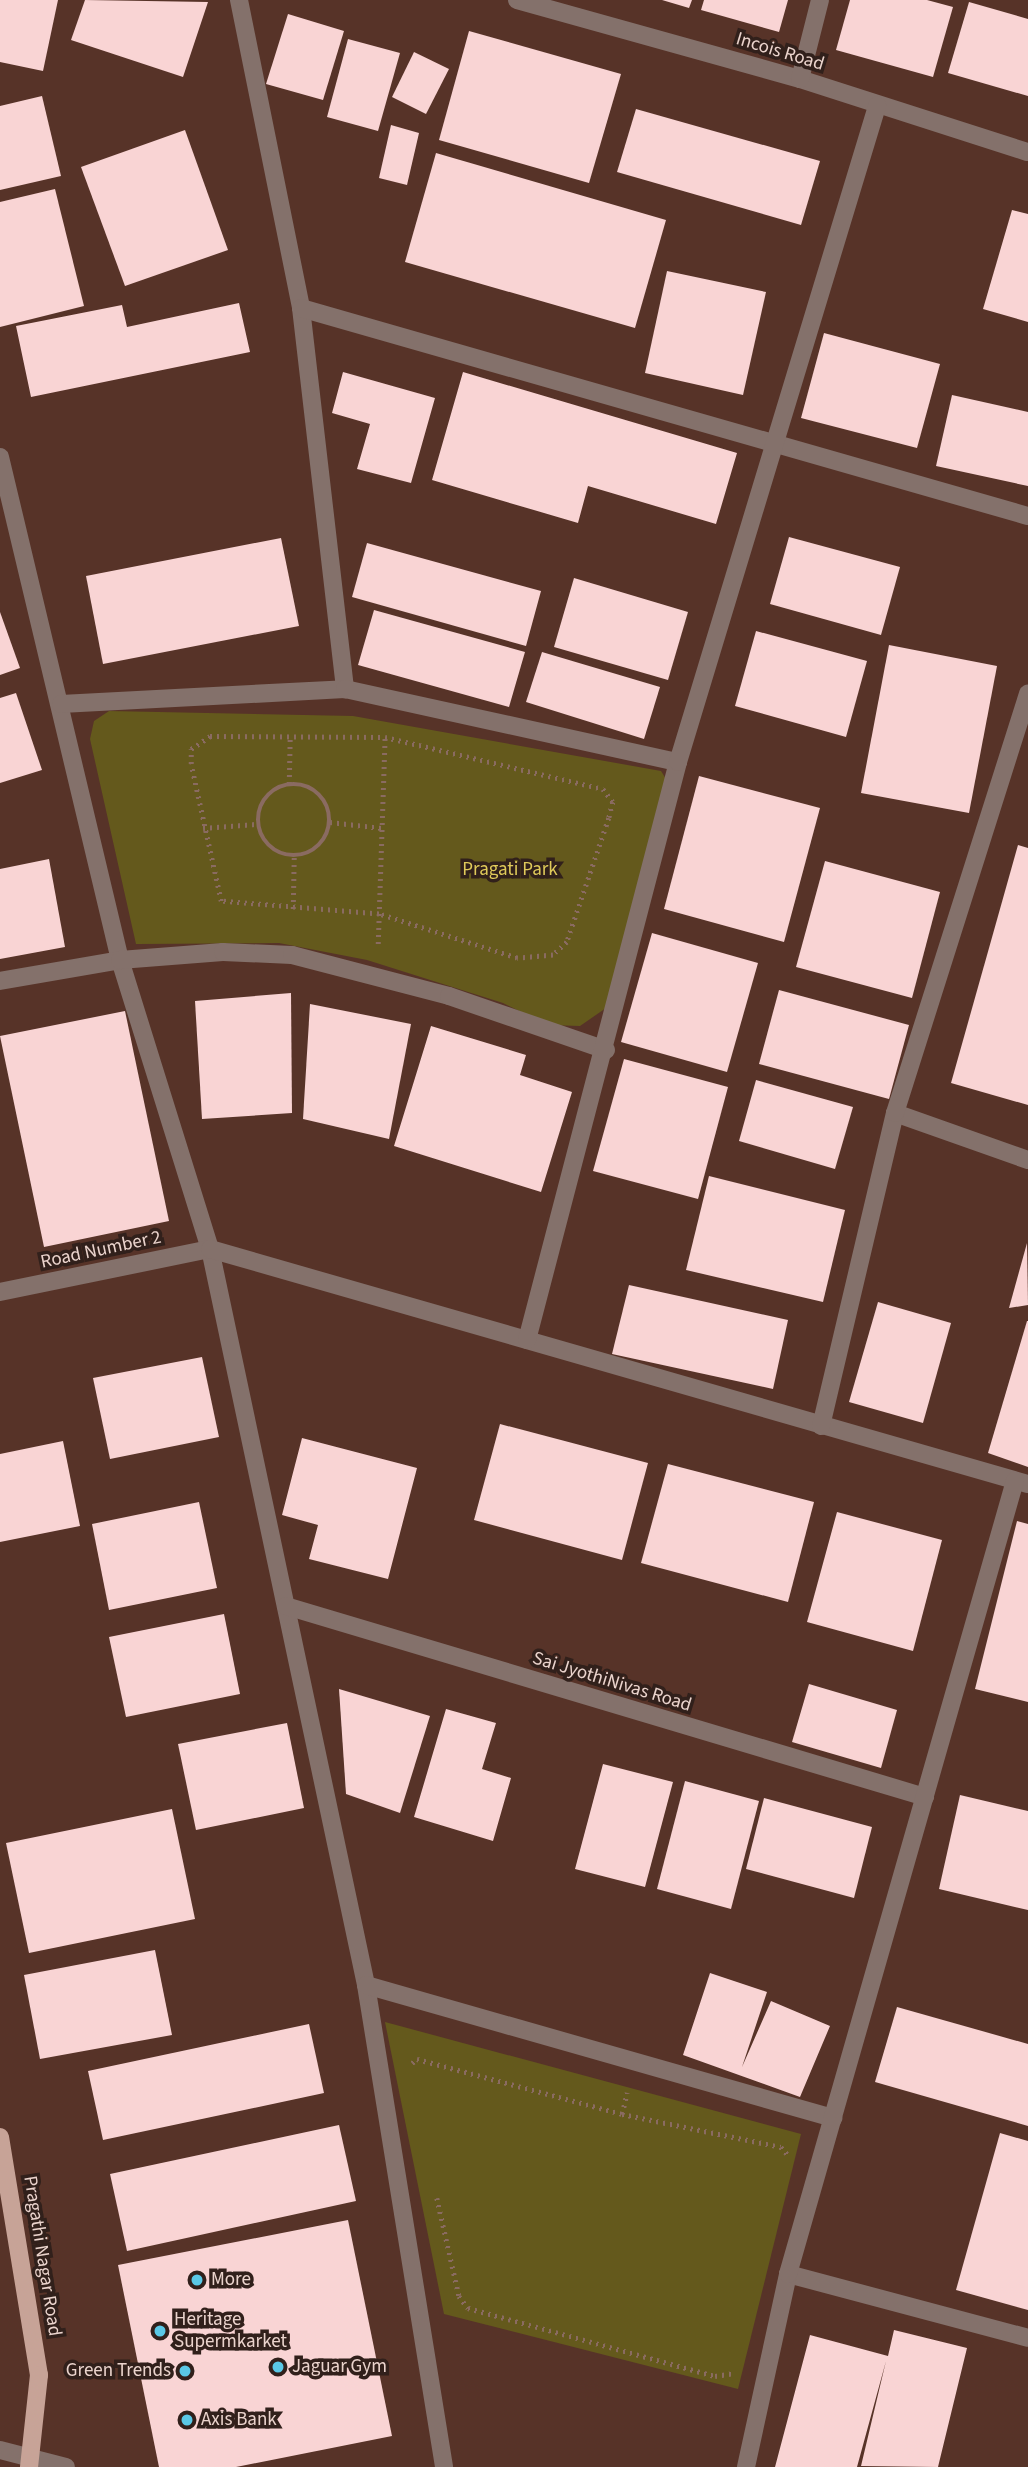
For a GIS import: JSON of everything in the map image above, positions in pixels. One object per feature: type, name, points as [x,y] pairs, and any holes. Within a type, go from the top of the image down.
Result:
[{"type":"main road","name":"Pragathi Nagar Road","points":[[0,2137],[39,2375],[30,2463]]},
{"type":"street","points":[[239,0],[301,308],[345,689]]},
{"type":"street","name":"Incois Road","points":[[517,0],[569,7],[1028,152]]},
{"type":"street","points":[[800,79],[820,0]]},
{"type":"street","points":[[527,1340],[606,1050],[678,762],[877,106]]},
{"type":"street","points":[[301,308],[1028,516]]},
{"type":"street","points":[[0,457],[120,960],[210,1249],[366,1985],[444,2467]]},
{"type":"street","points":[[61,704],[345,689],[678,762]]},
{"type":"street","points":[[821,1426],[895,1113],[1028,694]]},
{"type":"street","points":[[0,981],[120,960],[223,952],[292,955],[449,996],[606,1050]]},
{"type":"street","points":[[895,1113],[1028,1160]]},
{"type":"street","points":[[210,1249],[1022,1482],[925,1797],[788,2274],[746,2467]]},
{"type":"street","name":"Road Number 2","points":[[0,1292],[210,1249]]},
{"type":"street","name":"Sai JyothiNivas Road","points":[[286,1606],[925,1797]]},
{"type":"street","points":[[366,1985],[833,2118]]},
{"type":"street","points":[[788,2274],[1028,2339]]},
{"type":"street","points":[[0,2450],[30,2463],[66,2467]]},
{"type":"path","points":[[209,736],[290,737],[385,737],[590,783],[613,802],[567,942],[553,954],[517,958],[379,914],[221,901],[191,764],[194,744],[209,736]]},
{"type":"path","points":[[289,784],[290,737]]},
{"type":"path","points":[[379,914],[385,737]]},
{"type":"path","points":[[289,784],[318,794],[330,822],[323,842],[294,856],[269,847],[258,824],[265,798],[289,784]]},
{"type":"path","points":[[330,822],[382,828]]},
{"type":"path","points":[[203,828],[258,824]]},
{"type":"path","points":[[293,909],[294,856]]},
{"type":"path","points":[[410,2073],[416,2059],[622,2114],[781,2147],[788,2160]]},
{"type":"path","points":[[622,2114],[634,2062]]},
{"type":"path","points":[[436,2191],[458,2296],[468,2308],[715,2376],[739,2365]]},
{"type":"green space","name":"Pragati Park","points":[[109,711],[353,716],[661,771],[666,779],[606,1008],[580,1026],[548,1025],[503,1003],[367,960],[279,943],[136,944],[90,739],[94,721]]},
{"type":"green space","points":[[385,2022],[801,2134],[738,2389],[444,2314]]},
{"type":"building","points":[[0,0],[58,0],[43,71],[0,62]]},
{"type":"building","points":[[85,0],[208,2],[183,77],[71,40]]},
{"type":"building","points":[[662,0],[692,0],[689,8]]},
{"type":"building","points":[[704,0],[788,0],[779,32],[701,10]]},
{"type":"building","points":[[850,0],[927,0],[953,7],[933,77],[836,50]]},
{"type":"building","points":[[969,2],[1028,19],[1028,96],[948,73]]},
{"type":"building","points":[[288,14],[344,31],[323,100],[266,84]]},
{"type":"building","points":[[469,31],[621,74],[589,183],[439,140]]},
{"type":"building","points":[[348,39],[400,53],[378,131],[327,117]]},
{"type":"building","points":[[414,52],[449,69],[426,114],[392,97]]},
{"type":"building","points":[[42,96],[61,176],[0,190],[0,106]]},
{"type":"building","points":[[636,109],[820,161],[801,225],[617,172]]},
{"type":"building","points":[[391,125],[419,133],[407,185],[379,178]]},
{"type":"building","points":[[185,130],[228,250],[125,286],[81,167]]},
{"type":"building","points":[[436,153],[666,220],[635,328],[405,262]]},
{"type":"building","points":[[55,189],[84,306],[0,327],[0,202]]},
{"type":"building","points":[[1012,210],[1028,214],[1028,322],[983,309]]},
{"type":"building","points":[[667,271],[766,292],[743,395],[645,373]]},
{"type":"building","points":[[239,303],[250,352],[31,397],[16,326],[122,305],[127,327]]},
{"type":"building","points":[[824,333],[940,364],[917,448],[801,418]]},
{"type":"building","points":[[343,372],[435,398],[411,483],[357,469],[370,424],[332,413]]},
{"type":"building","points":[[463,372],[737,453],[716,524],[588,486],[578,523],[432,480]]},
{"type":"building","points":[[952,395],[1028,412],[1028,486],[936,466]]},
{"type":"building","points":[[789,537],[900,567],[881,635],[770,604]]},
{"type":"building","points":[[281,538],[299,626],[103,664],[86,576]]},
{"type":"building","points":[[367,543],[541,591],[526,646],[352,597]]},
{"type":"building","points":[[574,578],[688,612],[668,680],[554,647]]},
{"type":"building","points":[[374,610],[525,652],[509,707],[358,665]]},
{"type":"building","points":[[0,612],[20,668],[0,675]]},
{"type":"building","points":[[756,631],[867,661],[846,737],[735,706]]},
{"type":"building","points":[[889,645],[997,666],[969,813],[861,793]]},
{"type":"building","points":[[542,652],[660,687],[644,739],[526,702]]},
{"type":"building","points":[[16,693],[42,770],[0,783],[0,698]]},
{"type":"building","points":[[699,776],[820,808],[784,942],[664,909]]},
{"type":"building","points":[[1018,845],[1028,848],[1028,1105],[951,1083]]},
{"type":"building","points":[[49,859],[65,947],[0,959],[0,869]]},
{"type":"building","points":[[825,861],[940,892],[912,998],[796,967]]},
{"type":"building","points":[[652,933],[758,963],[727,1072],[621,1042]]},
{"type":"building","points":[[779,990],[909,1025],[889,1099],[759,1064]]},
{"type":"building","points":[[291,993],[292,1113],[202,1119],[195,1001]]},
{"type":"building","points":[[310,1004],[411,1024],[389,1139],[303,1119]]},
{"type":"building","points":[[125,1011],[169,1221],[44,1247],[0,1036]]},
{"type":"building","points":[[431,1026],[526,1055],[520,1075],[572,1092],[541,1192],[394,1146]]},
{"type":"building","points":[[624,1059],[728,1087],[698,1199],[593,1171]]},
{"type":"building","points":[[756,1080],[853,1107],[835,1169],[739,1141]]},
{"type":"building","points":[[709,1176],[845,1210],[823,1302],[686,1270]]},
{"type":"building","points":[[1027,1243],[1028,1305],[1009,1308]]},
{"type":"building","points":[[629,1285],[788,1320],[773,1389],[612,1354]]},
{"type":"building","points":[[878,1302],[951,1323],[923,1423],[849,1402]]},
{"type":"building","points":[[1028,1321],[1028,1467],[988,1453]]},
{"type":"building","points":[[202,1357],[219,1437],[110,1459],[93,1378]]},
{"type":"building","points":[[500,1424],[648,1463],[622,1560],[474,1520]]},
{"type":"building","points":[[302,1438],[417,1468],[388,1579],[309,1559],[318,1525],[282,1515]]},
{"type":"building","points":[[63,1441],[80,1526],[0,1542],[0,1454]]},
{"type":"building","points":[[668,1464],[814,1502],[788,1602],[641,1563]]},
{"type":"building","points":[[199,1502],[217,1588],[109,1610],[92,1524]]},
{"type":"building","points":[[837,1512],[942,1540],[913,1651],[807,1622]]},
{"type":"building","points":[[1017,1521],[1028,1524],[1028,1702],[975,1689]]},
{"type":"building","points":[[224,1614],[240,1694],[126,1717],[109,1637]]},
{"type":"building","points":[[809,1684],[897,1710],[881,1768],[792,1742]]},
{"type":"building","points":[[339,1689],[430,1716],[400,1813],[346,1794]]},
{"type":"building","points":[[446,1709],[496,1723],[482,1769],[511,1778],[493,1841],[414,1817]]},
{"type":"building","points":[[287,1723],[304,1808],[196,1830],[178,1744]]},
{"type":"building","points":[[603,1764],[673,1782],[645,1887],[575,1869]]},
{"type":"building","points":[[685,1781],[759,1801],[731,1909],[657,1889]]},
{"type":"building","points":[[960,1795],[1028,1811],[1028,1910],[939,1889]]},
{"type":"building","points":[[764,1798],[872,1827],[854,1898],[746,1869]]},
{"type":"building","points":[[172,1809],[195,1919],[29,1953],[6,1843]]},
{"type":"building","points":[[155,1950],[172,2035],[40,2059],[24,1975]]},
{"type":"building","points":[[710,1973],[767,1992],[742,2067],[771,2001],[830,2026],[800,2097],[683,2055]]},
{"type":"building","points":[[897,2007],[1028,2044],[1028,2126],[875,2082]]},
{"type":"building","points":[[309,2024],[324,2093],[103,2140],[88,2071]]},
{"type":"building","points":[[339,2125],[356,2201],[127,2251],[110,2174]]},
{"type":"building","points":[[1000,2133],[1028,2141],[1028,2310],[956,2290]]},
{"type":"building","points":[[348,2220],[392,2436],[236,2467],[159,2467],[118,2265]]},
{"type":"building","points":[[894,2330],[967,2348],[938,2467],[861,2466],[886,2361],[857,2467],[775,2467],[810,2335],[888,2356]]},
{"type":"place","name":"More","points":[[197,2280]]},
{"type":"place","name":"Heritage Supermkarket","points":[[160,2331]]},
{"type":"place","name":"Jaguar Gym","points":[[278,2367]]},
{"type":"place","name":"Green Trends","points":[[185,2371]]},
{"type":"place","name":"Axis Bank","points":[[187,2420]]}]
